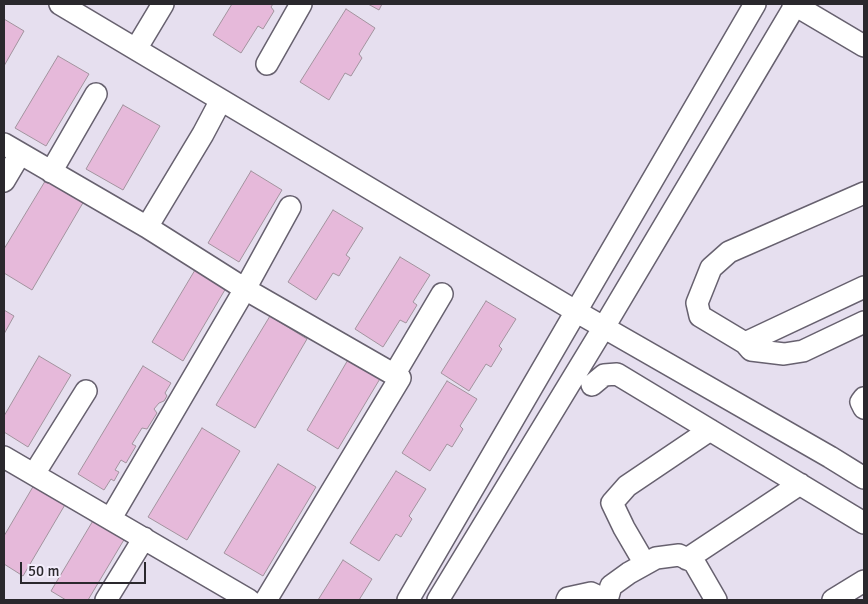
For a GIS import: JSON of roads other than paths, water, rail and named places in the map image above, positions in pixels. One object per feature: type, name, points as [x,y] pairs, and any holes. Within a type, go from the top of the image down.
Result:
[{"type":"street","points":[[60,4],[577,312],[830,456],[864,478]]},
{"type":"street","points":[[136,49],[163,4]]},
{"type":"street","points":[[268,64],[301,4]]},
{"type":"street","points":[[408,600],[755,4]]},
{"type":"street","points":[[438,600],[604,327],[795,4],[864,46]]},
{"type":"street","points":[[51,172],[96,94]]},
{"type":"street","points":[[147,227],[203,134],[221,100]]},
{"type":"street","points":[[4,182],[12,149],[147,227],[245,289],[400,378],[266,600]]},
{"type":"street","points":[[864,193],[729,252],[711,268],[697,303],[700,316],[745,343],[751,350],[784,354],[803,351],[864,322]]},
{"type":"street","points":[[111,518],[245,289],[290,207]]},
{"type":"street","points":[[745,343],[864,287]]},
{"type":"street","points":[[394,375],[442,294]]},
{"type":"street","points":[[592,385],[604,375],[617,374],[864,523]]},
{"type":"street","points":[[34,474],[86,390]]},
{"type":"street","points":[[864,398],[861,402],[864,408]]},
{"type":"street","points":[[645,564],[612,503],[627,486],[710,430]]},
{"type":"street","points":[[4,459],[111,518],[250,600]]},
{"type":"street","points":[[687,558],[800,484]]},
{"type":"street","points":[[106,600],[144,538]]},
{"type":"street","points":[[567,600],[568,598],[591,593],[606,600],[611,586],[629,573],[656,558],[679,555],[694,562],[716,600]]},
{"type":"street","points":[[832,600],[864,582]]}]
